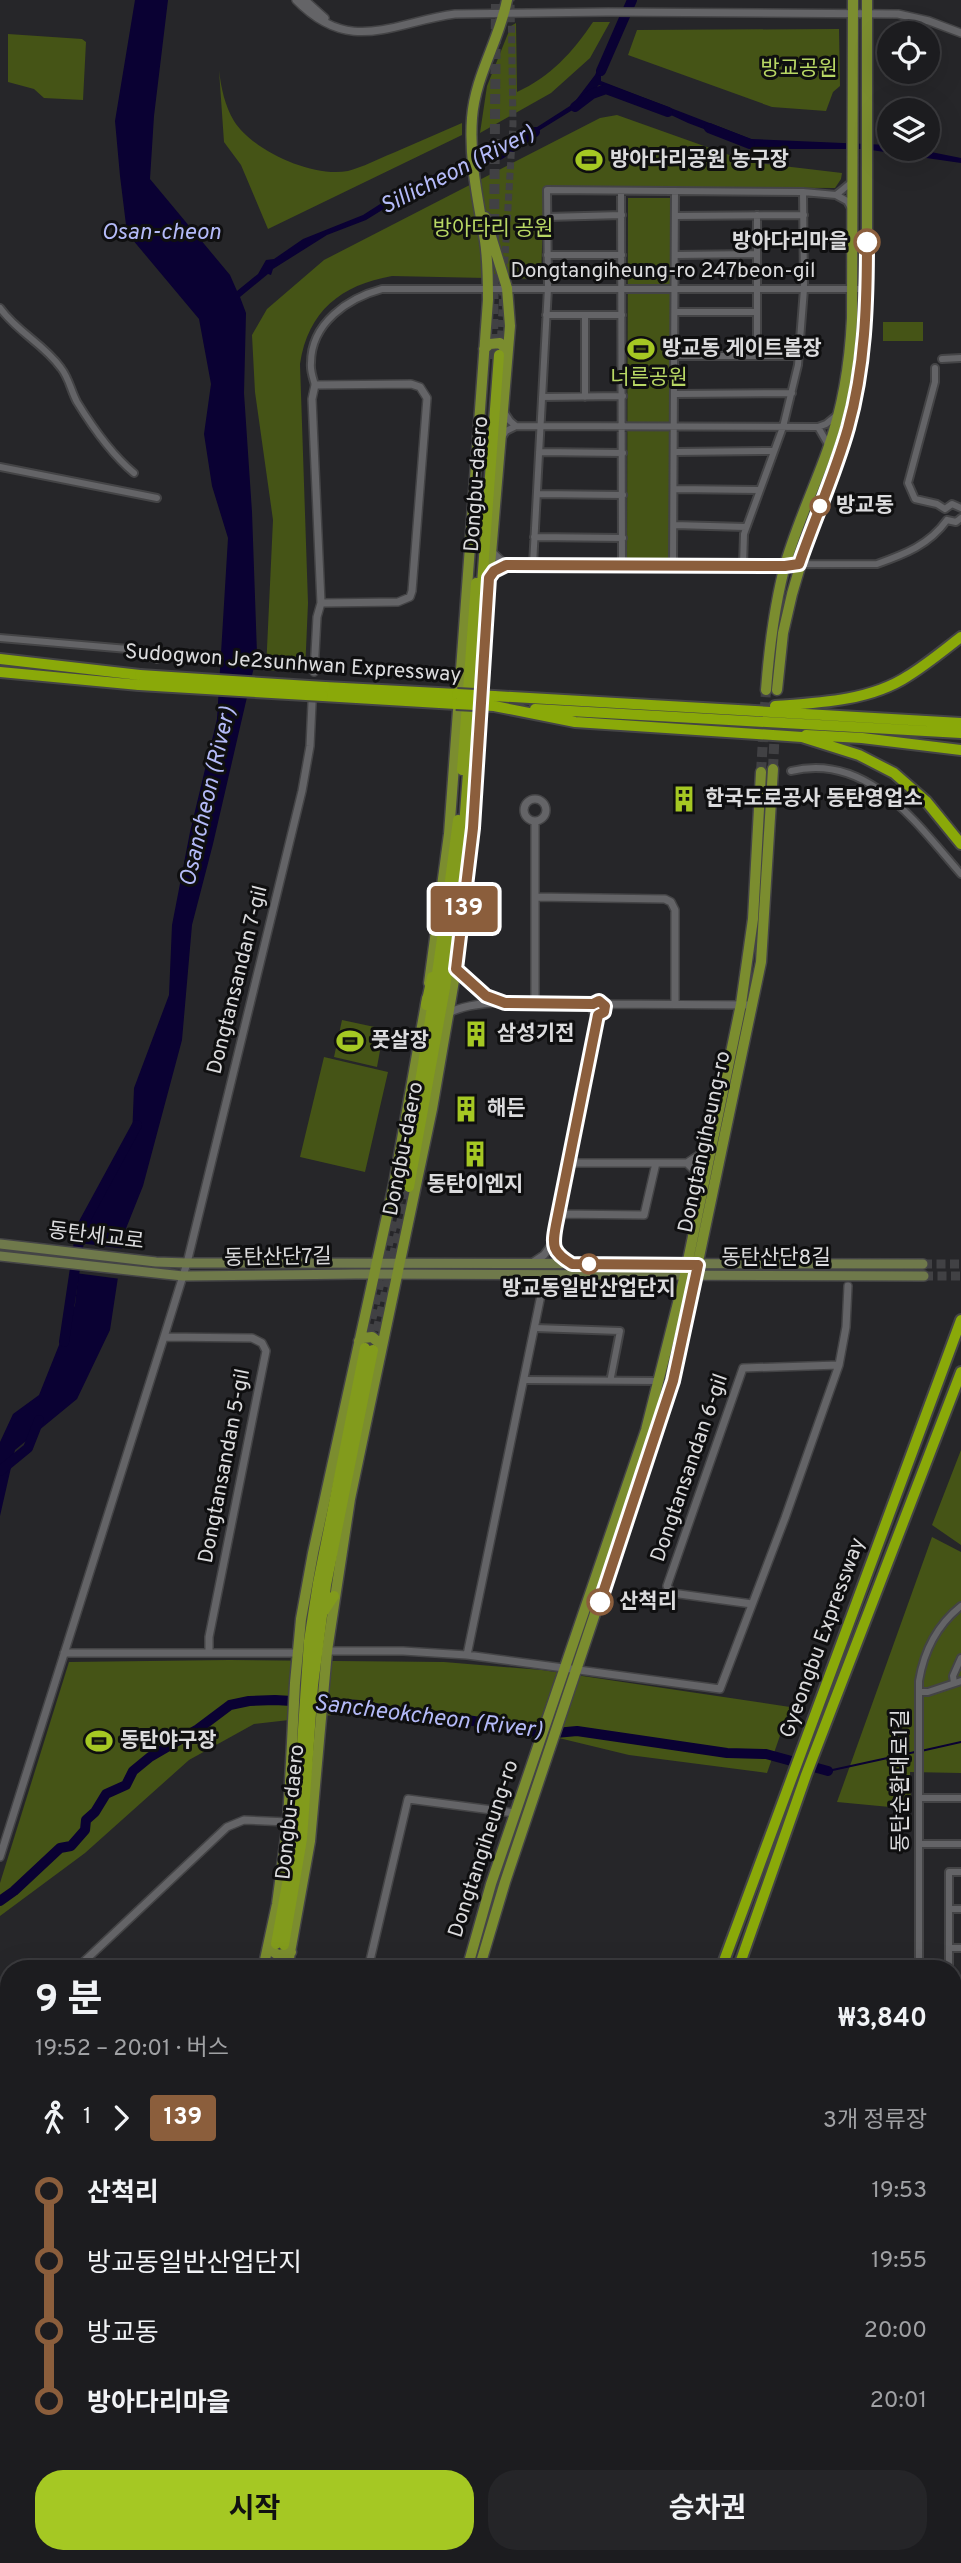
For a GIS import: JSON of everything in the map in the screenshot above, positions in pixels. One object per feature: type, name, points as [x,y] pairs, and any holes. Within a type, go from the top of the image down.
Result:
[{"type":"highway","name":"Dongbu-daero","points":[[405,1188],[459,818],[500,355]]},
{"type":"highway","name":"Dongbu-daero","points":[[405,1188],[443,1000],[461,867],[500,355]]},
{"type":"highway","points":[[906,678],[961,637]]},
{"type":"highway","points":[[713,707],[830,701],[864,694],[906,678],[961,642]]},
{"type":"highway","name":"Sudogwon Je2sunhwan Expressway","points":[[0,659],[139,680]]},
{"type":"highway","name":"Sudogwon Je2sunhwan Expressway","points":[[0,672],[494,701],[961,733]]},
{"type":"highway","points":[[494,701],[575,722],[802,737],[879,764],[911,786],[961,844]]},
{"type":"highway","name":"Sudogwon Je2sunhwan Expressway","points":[[494,701],[713,707],[961,723]]},
{"type":"highway","points":[[768,734],[830,735],[961,750]]},
{"type":"highway","points":[[426,1005],[440,912],[454,852]]},
{"type":"highway","points":[[461,867],[464,911]]},
{"type":"highway","points":[[948,1354],[961,1311]]},
{"type":"highway","name":"Gyeongbu Expressway","points":[[724,1960],[961,1320]]},
{"type":"highway","name":"Dongbu-daero","points":[[308,1683],[370,1346]]},
{"type":"highway","name":"Dongbu-daero","points":[[280,1948],[302,1839],[308,1683],[318,1583],[370,1346]]},
{"type":"highway","name":"Gyeongbu Expressway","points":[[741,1960],[806,1775],[961,1372]]},
{"type":"highway","points":[[321,1614],[334,1596]]},
{"type":"highway","points":[[301,1619],[306,1623],[301,1671],[308,1683]]},
{"type":"main road","points":[[480,208],[471,142],[473,110],[478,82],[507,0]]},
{"type":"main road","points":[[766,690],[775,614],[785,566],[829,446],[849,355],[853,289],[853,0]]},
{"type":"main road","points":[[777,690],[783,634],[799,564],[848,428],[863,351],[867,289],[867,0]]},
{"type":"main road","name":"Dongbu-daero","points":[[308,1683],[327,1651],[370,1346],[377,1263],[405,1188],[449,1013],[464,911],[473,828],[503,408],[500,355],[510,326],[507,288],[486,219],[480,208]]},
{"type":"main road","name":"Dongbu-daero","points":[[284,1960],[280,1948],[283,1866],[307,1708],[308,1683],[297,1653],[301,1619],[370,1346],[400,1263],[405,1188],[449,834],[488,288],[488,261],[480,208]]},
{"type":"main road","points":[[484,349],[495,342],[500,343],[500,355]]},
{"type":"main road","name":"Dongtangiheung-ro","points":[[470,1960],[491,1884],[646,1430],[691,1270],[753,1005],[765,917],[773,769]]},
{"type":"main road","name":"Dongtangiheung-ro","points":[[482,1960],[551,1742],[670,1392],[702,1189],[741,1004],[753,919],[761,772]]},
{"type":"main road","name":"동탄세교로","points":[[0,1244],[156,1262],[187,1263]]},
{"type":"main road","name":"동탄세교로","points":[[0,1256],[183,1276]]},
{"type":"main road","name":"동탄산단7길","points":[[187,1263],[377,1263]]},
{"type":"main road","name":"동탄산단8길","points":[[377,1263],[572,1264],[924,1276]]},
{"type":"main road","name":"동탄산단8길","points":[[375,1274],[558,1275],[923,1264]]},
{"type":"main road","name":"동탄산단7길","points":[[183,1276],[375,1274]]},
{"type":"main road","name":"Dongbu-daero","points":[[270,1960],[280,1948]]},
{"type":"street","points":[[296,0],[314,16],[330,23],[350,30],[379,32],[438,16],[608,12],[867,13],[908,16],[961,33]]},
{"type":"street","points":[[305,0],[330,23]]},
{"type":"street","points":[[836,195],[853,176]]},
{"type":"street","points":[[533,565],[548,288],[547,190],[803,192],[836,195],[847,201],[853,211]]},
{"type":"street","points":[[621,191],[624,426],[622,566]]},
{"type":"street","points":[[673,566],[675,191]]},
{"type":"street","points":[[743,566],[746,527],[783,427],[799,356],[804,289],[803,192]]},
{"type":"street","points":[[547,217],[622,215]]},
{"type":"street","points":[[757,215],[757,356]]},
{"type":"street","points":[[675,216],[804,215]]},
{"type":"street","points":[[675,255],[757,254]]},
{"type":"street","points":[[547,255],[622,255]]},
{"type":"street","name":"Dongtangiheung-ro 247beon-gil","points":[[315,385],[311,363],[318,338],[331,317],[353,299],[382,289],[867,289]]},
{"type":"street","points":[[0,308],[11,323],[45,348],[64,371],[76,400],[116,458],[134,473]]},
{"type":"street","points":[[675,312],[757,312]]},
{"type":"street","points":[[546,315],[622,315]]},
{"type":"street","points":[[584,315],[584,397]]},
{"type":"street","points":[[675,356],[799,356]]},
{"type":"street","points":[[942,359],[961,358]]},
{"type":"street","points":[[936,368],[935,382],[908,483],[915,499],[937,504],[945,509]]},
{"type":"street","points":[[314,672],[317,617],[321,603],[312,399],[315,385],[411,384],[420,387],[427,398],[410,597],[398,602],[321,603]]},
{"type":"street","points":[[675,394],[792,393]]},
{"type":"street","points":[[542,397],[623,396]]},
{"type":"street","points":[[503,408],[506,416],[516,426]]},
{"type":"street","points":[[500,439],[506,431],[516,426],[818,427],[826,425],[838,414]]},
{"type":"street","points":[[818,427],[829,446]]},
{"type":"street","points":[[675,452],[774,451]]},
{"type":"street","points":[[539,452],[623,453]]},
{"type":"street","points":[[0,467],[158,498]]},
{"type":"street","points":[[674,489],[759,490]]},
{"type":"street","points":[[537,494],[623,495]]},
{"type":"street","points":[[961,506],[952,504],[945,509],[944,515],[947,520],[956,522],[961,518]]},
{"type":"street","points":[[489,578],[494,571],[506,565],[877,565],[911,552],[936,535],[947,520]]},
{"type":"street","points":[[674,525],[746,527]]},
{"type":"street","points":[[534,537],[623,538]]},
{"type":"street","points":[[491,551],[506,565]]},
{"type":"street","points":[[0,638],[128,649],[158,659]]},
{"type":"street","name":"Dongtansandan 7-gil","points":[[183,1276],[302,791],[310,746],[312,703]]},
{"type":"street","points":[[791,771],[820,768],[841,771],[879,789],[897,802],[961,874]]},
{"type":"street","points":[[535,821],[535,1004]]},
{"type":"street","points":[[535,897],[665,898],[671,902],[674,910],[675,1004]]},
{"type":"street","points":[[456,969],[486,996],[505,1003]]},
{"type":"street","points":[[449,1013],[471,1005],[505,1003],[593,1004],[599,1001],[604,1004],[753,1005]]},
{"type":"street","points":[[593,1004],[593,1011],[598,1015]]},
{"type":"street","points":[[530,1264],[544,1255],[552,1244],[598,1015],[605,1010],[604,1004]]},
{"type":"street","points":[[569,1163],[687,1163],[711,1147]]},
{"type":"street","points":[[558,1214],[644,1215],[656,1163]]},
{"type":"street","points":[[687,1163],[694,1170],[702,1189]]},
{"type":"street","points":[[552,1244],[557,1253],[572,1264]]},
{"type":"street","points":[[518,1275],[533,1280],[541,1296]]},
{"type":"street","points":[[467,1655],[541,1296],[545,1287],[558,1275]]},
{"type":"street","points":[[0,1857],[183,1276]]},
{"type":"street","points":[[327,1651],[403,1651],[467,1655],[720,1689],[839,1365],[846,1327],[848,1286]]},
{"type":"street","points":[[535,1328],[620,1331],[611,1377]]},
{"type":"street","name":"Dongtansandan 5-gil","points":[[164,1337],[252,1338],[262,1343],[266,1351],[209,1637],[209,1653]]},
{"type":"street","name":"Dongtansandan 6-gil","points":[[752,1604],[672,1593],[667,1586],[743,1368],[839,1365]]},
{"type":"street","points":[[524,1380],[659,1381]]},
{"type":"street","name":"동탄순환대로1길","points":[[919,1960],[921,1668],[932,1639],[944,1622],[961,1606]]},
{"type":"street","points":[[64,1653],[297,1653]]},
{"type":"street","points":[[919,1692],[928,1692],[957,1682],[953,1676],[961,1658]]},
{"type":"street","points":[[919,1798],[961,1798]]},
{"type":"street","points":[[370,1960],[408,1799],[515,1813]]},
{"type":"street","points":[[86,1960],[227,1827],[244,1820],[288,1822]]},
{"type":"street","points":[[919,1844],[961,1844]]},
{"type":"street","points":[[948,1960],[949,1872],[961,1872]]},
{"type":"street","points":[[949,1909],[961,1909]]},
{"type":"street","points":[[949,1948],[961,1948]]},
{"type":"green space","points":[[593,22],[610,22],[590,58],[551,93],[480,133],[487,86],[511,26],[516,23],[517,92],[560,63]]},
{"type":"green space","name":"방교공원","points":[[839,29],[840,86],[833,92],[826,111],[772,107],[628,55],[637,30]]},
{"type":"green space","points":[[8,34],[82,39],[86,42],[83,100],[44,98],[34,89],[8,82]]},
{"type":"green space","points":[[219,70],[228,109],[243,132],[269,152],[302,166],[334,172],[348,171],[462,123],[462,135],[268,229],[241,165],[224,142]]},
{"type":"green space","name":"방아다리 공원","points":[[617,115],[749,162],[842,173],[841,179],[835,188],[544,186],[541,279],[392,276],[357,286],[330,304],[319,315],[311,329],[300,364],[308,603],[305,672],[266,670],[273,520],[255,392],[252,335],[267,309],[324,260],[600,118]]},
{"type":"green space","name":"너른공원","points":[[628,198],[672,198],[671,558],[627,559]]},
{"type":"green space","points":[[883,322],[923,322],[923,341],[883,341]]},
{"type":"green space","points":[[342,1020],[384,1029],[377,1067],[334,1057]]},
{"type":"green space","points":[[324,1057],[388,1072],[365,1172],[300,1157]]},
{"type":"green space","points":[[961,1450],[961,1545],[932,1525]]},
{"type":"green space","points":[[932,1537],[961,1552],[961,1773],[910,1772],[911,1809],[837,1802]]},
{"type":"green space","points":[[69,1662],[444,1662],[542,1670],[790,1707],[767,1773],[629,1755],[534,1732],[386,1709],[254,1724],[189,1760],[85,1853],[0,1916],[0,1883]]},
{"type":"water","name":"Osan-cheon","points":[[135,0],[168,0],[154,116],[150,179],[230,275],[237,291],[258,274],[266,260],[274,259],[303,239],[363,215],[413,183],[509,145],[573,104],[595,75],[621,16],[601,73],[601,81],[751,139],[877,144],[877,151],[765,149],[747,146],[742,141],[688,123],[631,94],[599,85],[579,106],[487,160],[413,191],[366,220],[327,235],[273,269],[271,275],[268,274],[240,297],[246,313],[244,393],[257,654],[192,925],[182,1040],[143,1186],[125,1231],[110,1330],[77,1399],[15,1450],[0,1516],[0,1442],[13,1414],[39,1395],[75,1305],[83,1232],[132,1137],[134,1088],[169,995],[172,925],[190,832],[217,719],[228,538],[212,486],[204,434],[211,384],[199,319],[127,233],[115,121]]},
{"type":"water","name":"Osan-cheon","points":[[940,154],[961,158],[961,163],[940,160]]},
{"type":"pier","points":[[79,1243],[126,1249],[121,1279],[75,1273]]},
{"type":"waterway","points":[[601,71],[632,0]]},
{"type":"waterway","name":"Sillicheon (River)","points":[[575,107],[592,94],[606,89],[668,112]]},
{"type":"waterway","name":"Sillicheon (River)","points":[[709,128],[750,144]]},
{"type":"waterway","name":"Sillicheon (River)","points":[[481,160],[499,155],[535,132]]},
{"type":"waterway","name":"Osancheon (River)","points":[[64,1342],[81,1228],[137,1125]]},
{"type":"waterway","name":"Osancheon (River)","points":[[0,1471],[28,1448],[39,1420]]},
{"type":"waterway","name":"Sancheokcheon (River)","points":[[0,1901],[60,1848],[71,1846],[85,1830],[86,1820],[95,1812],[106,1794],[126,1785],[133,1771],[150,1757],[198,1729],[230,1705],[249,1701],[359,1705],[405,1714],[501,1725],[545,1734],[577,1731],[727,1753],[766,1754],[828,1771]]},
{"type":"waterway","points":[[921,1751],[961,1742]]},
{"type":"waterway","points":[[828,1771],[915,1752]]},
{"type":"tunnel","points":[[493,359],[496,0]]},
{"type":"tunnel","points":[[504,274],[513,124],[511,0]]},
{"type":"tunnel","points":[[500,348],[503,290]]},
{"type":"tunnel","points":[[761,772],[766,690]]},
{"type":"tunnel","points":[[773,769],[775,727]]},
{"type":"tunnel","points":[[365,1348],[401,1186]]},
{"type":"tunnel","points":[[374,1346],[409,1187]]},
{"type":"tunnel","points":[[923,1264],[961,1264]]},
{"type":"tunnel","points":[[924,1276],[961,1276]]},
{"type":"tunnel","points":[[272,1960],[276,1944]]},
{"type":"tunnel","points":[[281,1960],[283,1949]]},
{"type":"bus line","name":"139","points":[[600,1602],[667,1403],[698,1265],[572,1264],[557,1253],[552,1244],[598,1015],[604,1012],[605,1006],[599,1001],[593,1004],[505,1003],[486,996],[456,969],[473,828],[489,578],[494,571],[506,565],[799,564],[840,453],[860,376],[867,289],[867,242]]},
{"type":"place","name":"방아다리공원 농구장","points":[[589,160]]},
{"type":"place","name":"방아다리마을","points":[[867,242]]},
{"type":"place","name":"방교동 게이트볼장","points":[[641,349]]},
{"type":"place","name":"방교동","points":[[820,506]]},
{"type":"place","name":"한국도로공사 동탄영업소","points":[[684,799]]},
{"type":"place","name":"삼성기전","points":[[476,1034]]},
{"type":"place","name":"풋살장","points":[[350,1041]]},
{"type":"place","name":"해든","points":[[466,1109]]},
{"type":"place","name":"동탄이엔지","points":[[475,1154]]},
{"type":"place","name":"방교동일반산업단지","points":[[589,1264]]},
{"type":"place","name":"산척리","points":[[600,1602]]},
{"type":"place","name":"동탄야구장","points":[[99,1741]]}]
